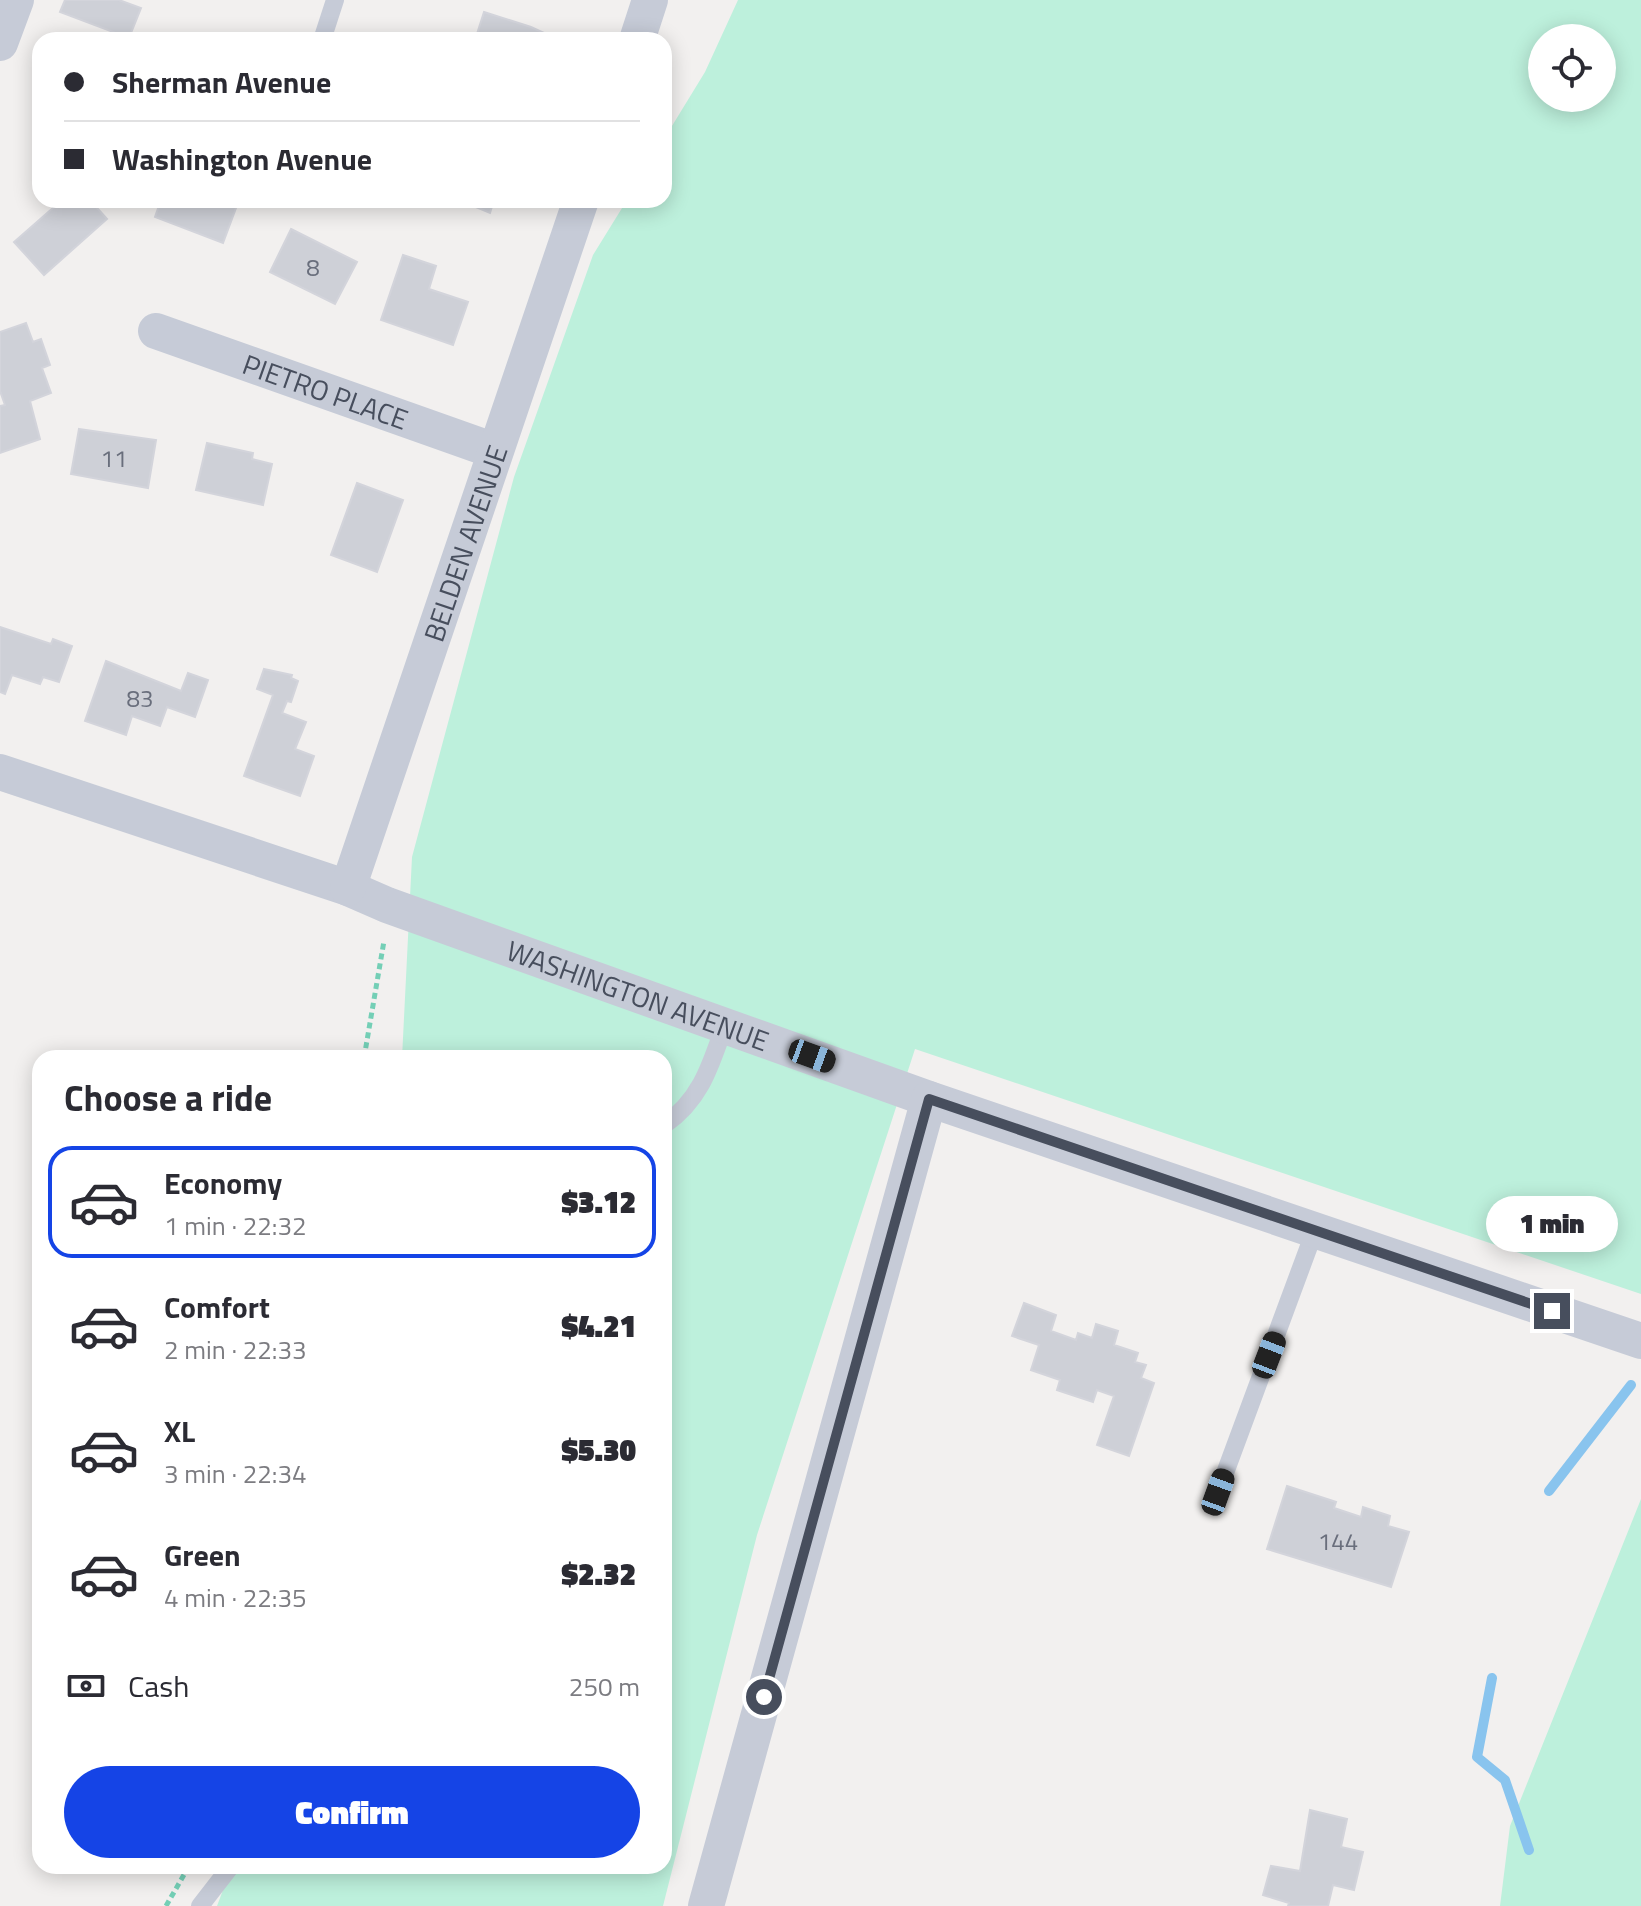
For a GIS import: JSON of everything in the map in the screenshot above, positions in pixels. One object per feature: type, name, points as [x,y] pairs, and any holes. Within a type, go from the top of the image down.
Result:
[{"type":"street","points":[[0,43],[16,0]]},
{"type":"street","points":[[640,32],[650,0]]},
{"type":"street","name":"BELDEN AVENUE","points":[[348,888],[578,208]]},
{"type":"street","name":"PIETRO PLACE","points":[[156,331],[495,451]]},
{"type":"street","name":"WASHINGTON AVENUE","points":[[0,772],[348,888],[387,905],[929,1099],[1641,1341]]},
{"type":"street","points":[[706,1906],[929,1099]]},
{"type":"lane","points":[[325,32],[335,0]]},
{"type":"lane","points":[[672,1120],[698,1094],[725,1024]]},
{"type":"lane","points":[[1218,1492],[1315,1230]]},
{"type":"lane","points":[[200,1906],[225,1874]]},
{"type":"path","points":[[366,1050],[384,955],[387,905]]},
{"type":"path","points":[[166,1906],[184,1874]]},
{"type":"green space","points":[[738,0],[1641,0],[1641,1294],[915,1049],[757,1535],[672,1870],[672,1050],[402,1050],[412,857],[514,477],[593,255],[622,208],[672,208],[672,126],[705,72]]},
{"type":"green space","points":[[1641,1499],[1641,1906],[1500,1906],[1510,1826]]},
{"type":"green space","points":[[229,1874],[671,1874],[663,1906],[217,1906]]},
{"type":"building","points":[[65,0],[119,0],[141,8],[131,32],[113,32],[60,12]]},
{"type":"building","points":[[484,12],[542,32],[478,32]]},
{"type":"building","points":[[53,208],[97,208],[107,219],[44,275],[14,242]]},
{"type":"building","points":[[158,208],[236,208],[223,243],[155,217]]},
{"type":"building","points":[[291,229],[357,262],[335,304],[270,272]]},
{"type":"building","points":[[403,255],[436,266],[429,289],[468,302],[453,345],[381,320]]},
{"type":"building","points":[[26,323],[33,342],[41,339],[50,365],[42,368],[51,393],[30,401],[40,439],[0,453],[0,406],[5,405],[0,391],[0,332]]},
{"type":"building","points":[[79,429],[156,440],[148,488],[71,474]]},
{"type":"building","points":[[207,443],[253,453],[252,459],[272,464],[263,505],[196,490]]},
{"type":"building","points":[[357,483],[403,500],[377,572],[331,555]]},
{"type":"building","points":[[0,627],[51,644],[53,639],[72,646],[59,682],[43,677],[40,684],[12,675],[5,694],[0,692]]},
{"type":"building","points":[[106,661],[181,691],[188,673],[208,680],[195,717],[167,707],[160,726],[132,716],[126,735],[85,721]]},
{"type":"building","points":[[264,669],[292,675],[291,678],[298,681],[291,702],[287,701],[282,713],[306,722],[295,749],[314,756],[300,796],[244,776],[273,695],[257,689]]},
{"type":"building","points":[[1024,1303],[1056,1315],[1051,1331],[1076,1340],[1078,1333],[1092,1338],[1096,1324],[1118,1331],[1114,1345],[1138,1353],[1135,1362],[1146,1365],[1141,1378],[1154,1383],[1129,1456],[1097,1445],[1114,1396],[1097,1390],[1093,1402],[1057,1390],[1060,1380],[1031,1370],[1039,1345],[1012,1336]]},
{"type":"building","points":[[1287,1486],[1336,1502],[1334,1508],[1361,1517],[1363,1507],[1390,1516],[1388,1526],[1409,1532],[1391,1587],[1267,1549]]},
{"type":"building","points":[[1310,1810],[1347,1819],[1341,1847],[1363,1852],[1354,1890],[1333,1885],[1328,1906],[1288,1906],[1289,1903],[1263,1895],[1271,1866],[1300,1871]]},
{"type":"waterway","points":[[1549,1491],[1631,1385]]},
{"type":"waterway","points":[[1492,1678],[1477,1757],[1505,1780],[1529,1850]]},
{"type":"route","points":[[764,1697],[929,1099],[1552,1311]]}]
